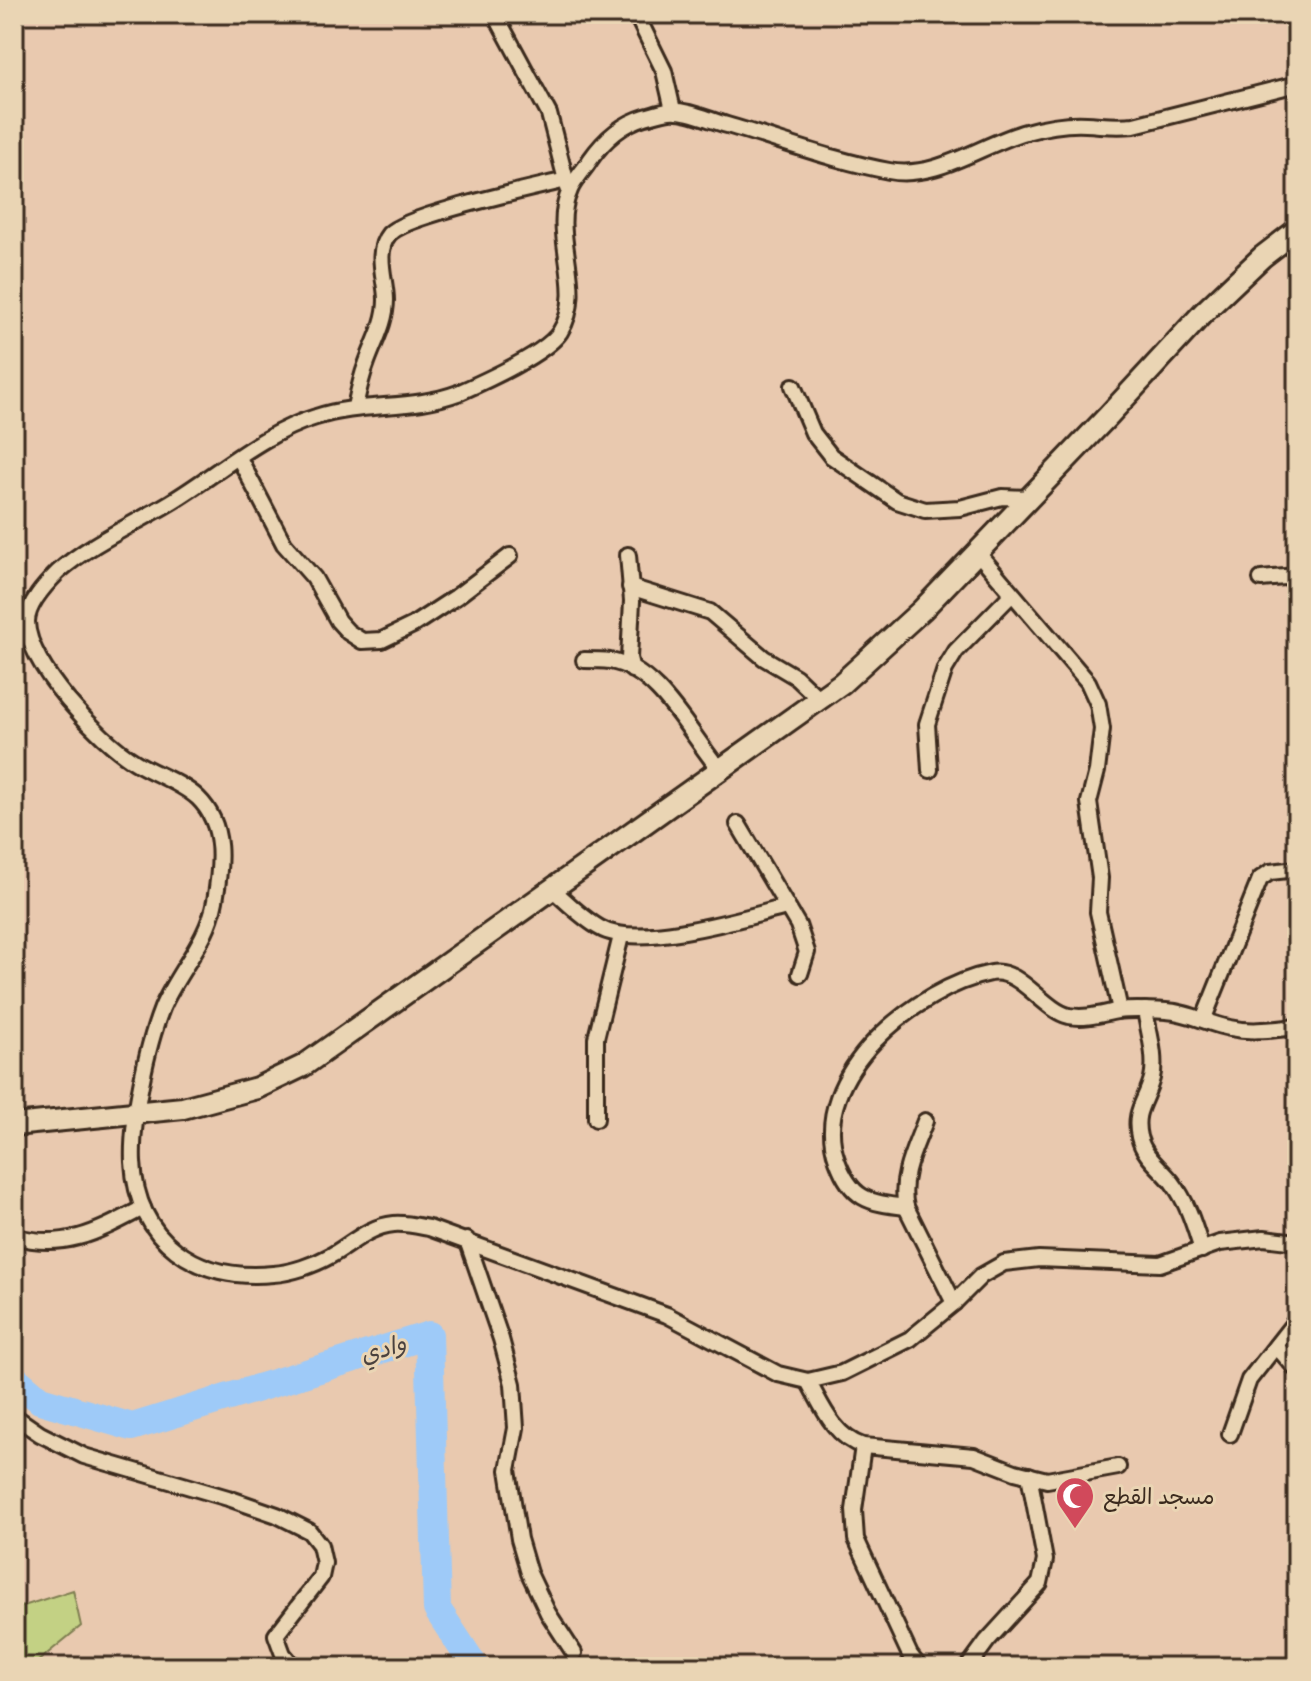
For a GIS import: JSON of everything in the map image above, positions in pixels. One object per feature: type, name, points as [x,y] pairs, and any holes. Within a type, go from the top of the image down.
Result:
[{"type":"main road","points":[[14,1125],[183,1108],[257,1088],[303,1066],[842,683],[922,610],[1203,313],[1262,257],[1297,230]]},
{"type":"street","points":[[495,14],[549,114],[567,186],[564,238],[572,305],[558,337],[513,367],[451,396],[355,407],[313,417],[271,435],[169,503],[75,558],[52,577],[31,606],[27,622],[34,648],[56,687],[129,759],[198,799],[215,824],[220,844],[220,872],[213,913],[191,960],[163,1005],[144,1069],[137,1114],[133,1162],[143,1208],[163,1242],[190,1261],[219,1272],[279,1274],[324,1260],[370,1231],[395,1223],[429,1228],[667,1315],[778,1374],[808,1381],[842,1373],[910,1339],[981,1276],[1004,1263],[1039,1259],[1160,1264],[1220,1243],[1264,1238],[1297,1242]]},
{"type":"street","points":[[636,14],[664,71],[673,110]]},
{"type":"street","points":[[355,407],[365,368],[380,331],[386,301],[382,276],[383,245],[389,234],[401,225],[440,213],[567,186],[604,140],[636,119],[673,110],[898,173],[936,168],[1030,131],[1082,123],[1109,128],[1134,125],[1297,84]]},
{"type":"street","points":[[793,386],[813,433],[831,456],[897,501],[925,510],[960,508],[1002,497],[1030,498]]},
{"type":"street","points":[[239,458],[284,544],[314,578],[338,621],[362,641],[382,640],[413,625],[510,556]]},
{"type":"street","points":[[977,552],[1088,682],[1098,704],[1102,729],[1089,816],[1100,878],[1098,912],[1120,1010]]},
{"type":"street","points":[[628,555],[629,658],[632,670]]},
{"type":"street","points":[[1261,579],[1297,576]]},
{"type":"street","points":[[630,587],[710,612],[764,658],[796,677],[819,699]]},
{"type":"street","points":[[930,770],[927,724],[945,669],[956,651],[1012,594]]},
{"type":"street","points":[[14,634],[27,622]]},
{"type":"street","points":[[584,660],[611,661],[632,670],[656,688],[720,770]]},
{"type":"street","points":[[738,824],[798,925],[807,952],[800,974]]},
{"type":"street","points":[[1204,1018],[1260,879],[1270,872],[1297,869]]},
{"type":"street","points":[[552,889],[601,929],[621,936],[714,926],[786,907]]},
{"type":"street","points":[[596,1119],[596,1038],[621,936]]},
{"type":"street","points":[[906,1207],[874,1204],[855,1192],[843,1177],[835,1154],[832,1123],[835,1103],[845,1081],[882,1033],[919,1005],[960,982],[995,972],[1018,980],[1066,1015],[1086,1017],[1120,1010],[1170,1011],[1204,1018],[1229,1028],[1252,1031],[1297,1027]]},
{"type":"street","points":[[1145,1010],[1153,1075],[1138,1109],[1140,1142],[1189,1209],[1202,1250]]},
{"type":"street","points":[[925,1121],[904,1185],[906,1207],[954,1303]]},
{"type":"street","points":[[14,1236],[40,1241],[69,1240],[95,1232],[143,1208]]},
{"type":"street","points":[[467,1240],[513,1384],[516,1428],[508,1470],[519,1539],[529,1573],[542,1600],[574,1653]]},
{"type":"street","points":[[1230,1434],[1249,1380],[1297,1319]]},
{"type":"street","points":[[1276,1346],[1297,1370]]},
{"type":"street","points":[[808,1381],[836,1429],[853,1443],[863,1446],[974,1456],[1047,1480],[1118,1467]]},
{"type":"street","points":[[14,1416],[40,1434],[84,1456],[228,1498],[277,1515],[309,1531],[320,1545],[324,1563],[321,1577],[276,1635],[283,1654],[294,1667]]},
{"type":"street","points":[[863,1446],[854,1510],[856,1539],[910,1655],[919,1667]]},
{"type":"street","points":[[968,1667],[987,1641],[1040,1583],[1045,1560],[1029,1475]]},
{"type":"green space","points":[[73,1590],[81,1626],[31,1667],[14,1667],[14,1609]]},
{"type":"waterway","name":"وادي","points":[[14,1378],[40,1400],[132,1427],[429,1335],[437,1609],[475,1667]]},
{"type":"place","name":"مسجد القطع","points":[[1075,1530]]}]
